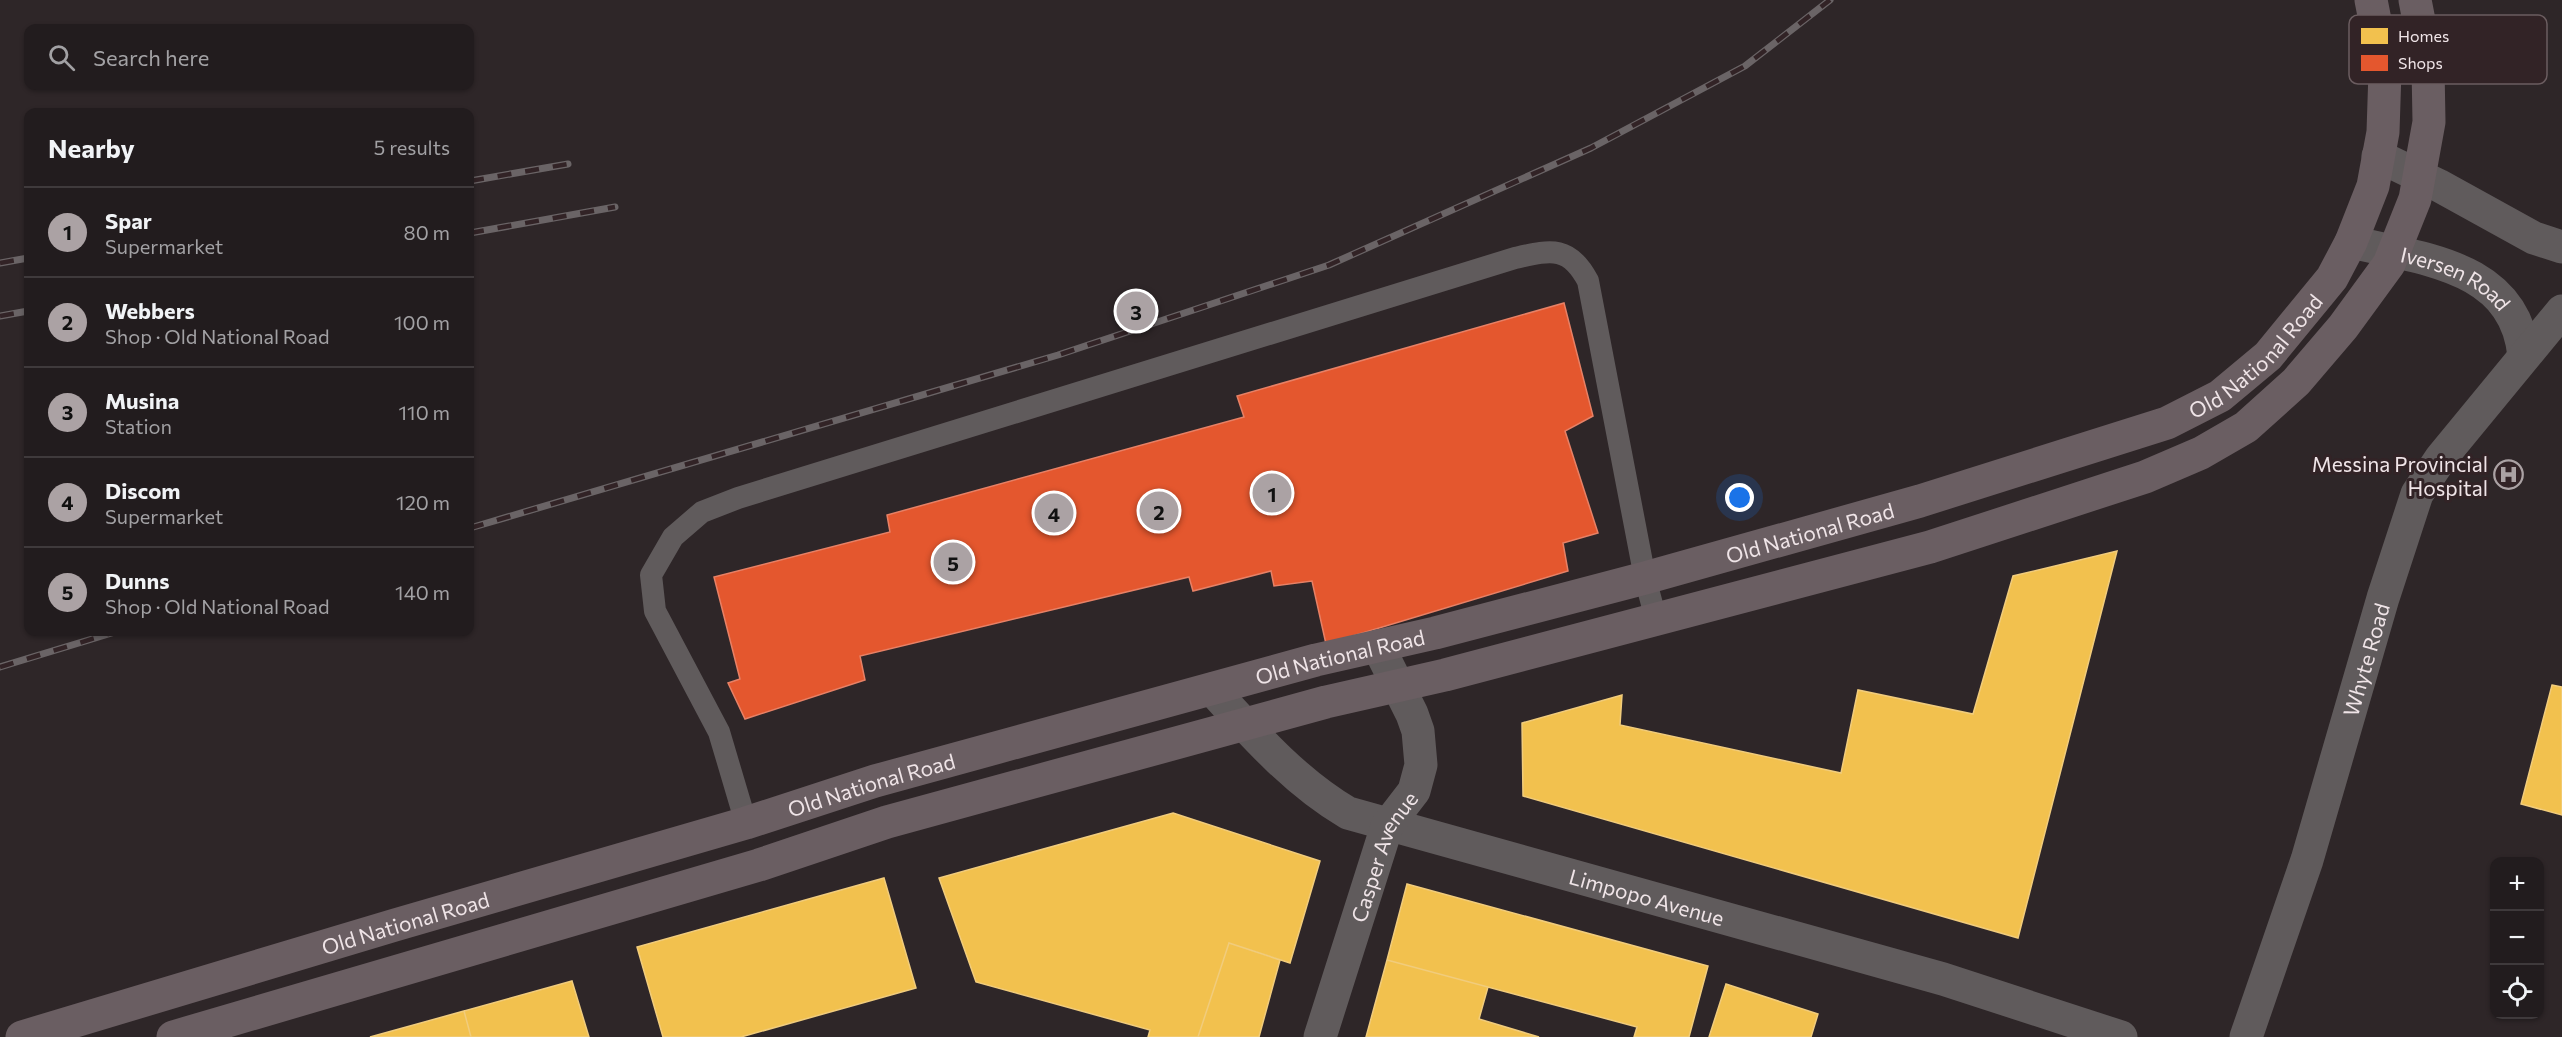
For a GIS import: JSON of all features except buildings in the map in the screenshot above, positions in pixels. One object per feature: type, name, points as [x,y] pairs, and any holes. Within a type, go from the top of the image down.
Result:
[{"type":"main road","name":"Old National Road","points":[[2371,0],[2374,15]]},
{"type":"main road","name":"Old National Road","points":[[2415,0],[2418,15]]},
{"type":"main road","name":"Old National Road","points":[[22,1037],[746,823],[874,781],[1212,689],[1645,578],[1920,501],[2167,423],[2220,396],[2268,356],[2332,278],[2351,242],[2373,186],[2383,132],[2385,84]]},
{"type":"main road","name":"Old National Road","points":[[173,1037],[759,865],[887,822],[1244,724],[1930,547],[2145,477],[2201,453],[2246,427],[2296,382],[2343,327],[2389,264],[2415,199],[2429,122],[2428,84]]},
{"type":"street","points":[[2378,156],[2419,175],[2534,238],[2562,247]]},
{"type":"street","name":"Iversen Road","points":[[2351,242],[2453,267],[2475,278],[2505,303],[2516,319],[2522,334],[2524,356]]},
{"type":"street","name":"Whyte Road","points":[[2246,1037],[2307,860],[2383,598],[2417,494],[2441,458],[2524,356],[2559,319]]},
{"type":"street","name":"Casper Avenue","points":[[1320,1037],[1387,826],[1414,790],[1421,765],[1418,731],[1378,646]]},
{"type":"street","name":"Limpopo Avenue","points":[[1212,689],[1244,724],[1322,798],[1348,813],[1387,826],[1943,980],[2121,1037]]},
{"type":"lane","points":[[746,823],[719,732],[655,611],[651,574],[673,537],[702,512],[750,495],[1515,258],[1555,252],[1569,255],[1580,266],[1588,281],[1645,578],[1656,619]]},
{"type":"railway","points":[[474,527],[1058,355],[1329,265],[1591,148],[1745,66],[1830,0]]},
{"type":"railway","points":[[474,180],[568,164]]},
{"type":"railway","points":[[474,232],[615,207]]},
{"type":"railway","points":[[0,263],[24,259]]},
{"type":"railway","points":[[0,316],[24,312]]},
{"type":"railway","points":[[0,667],[102,636]]},
{"type":"place","name":"Musina","points":[[1136,311]]},
{"type":"place","name":"Messina Provincial Hospital","points":[[2509,475]]},
{"type":"place","name":"Spar","points":[[1272,493]]},
{"type":"place","name":"Webbers","points":[[1159,511]]},
{"type":"place","name":"Discom","points":[[1054,513]]},
{"type":"place","name":"Dunns","points":[[953,562]]}]
